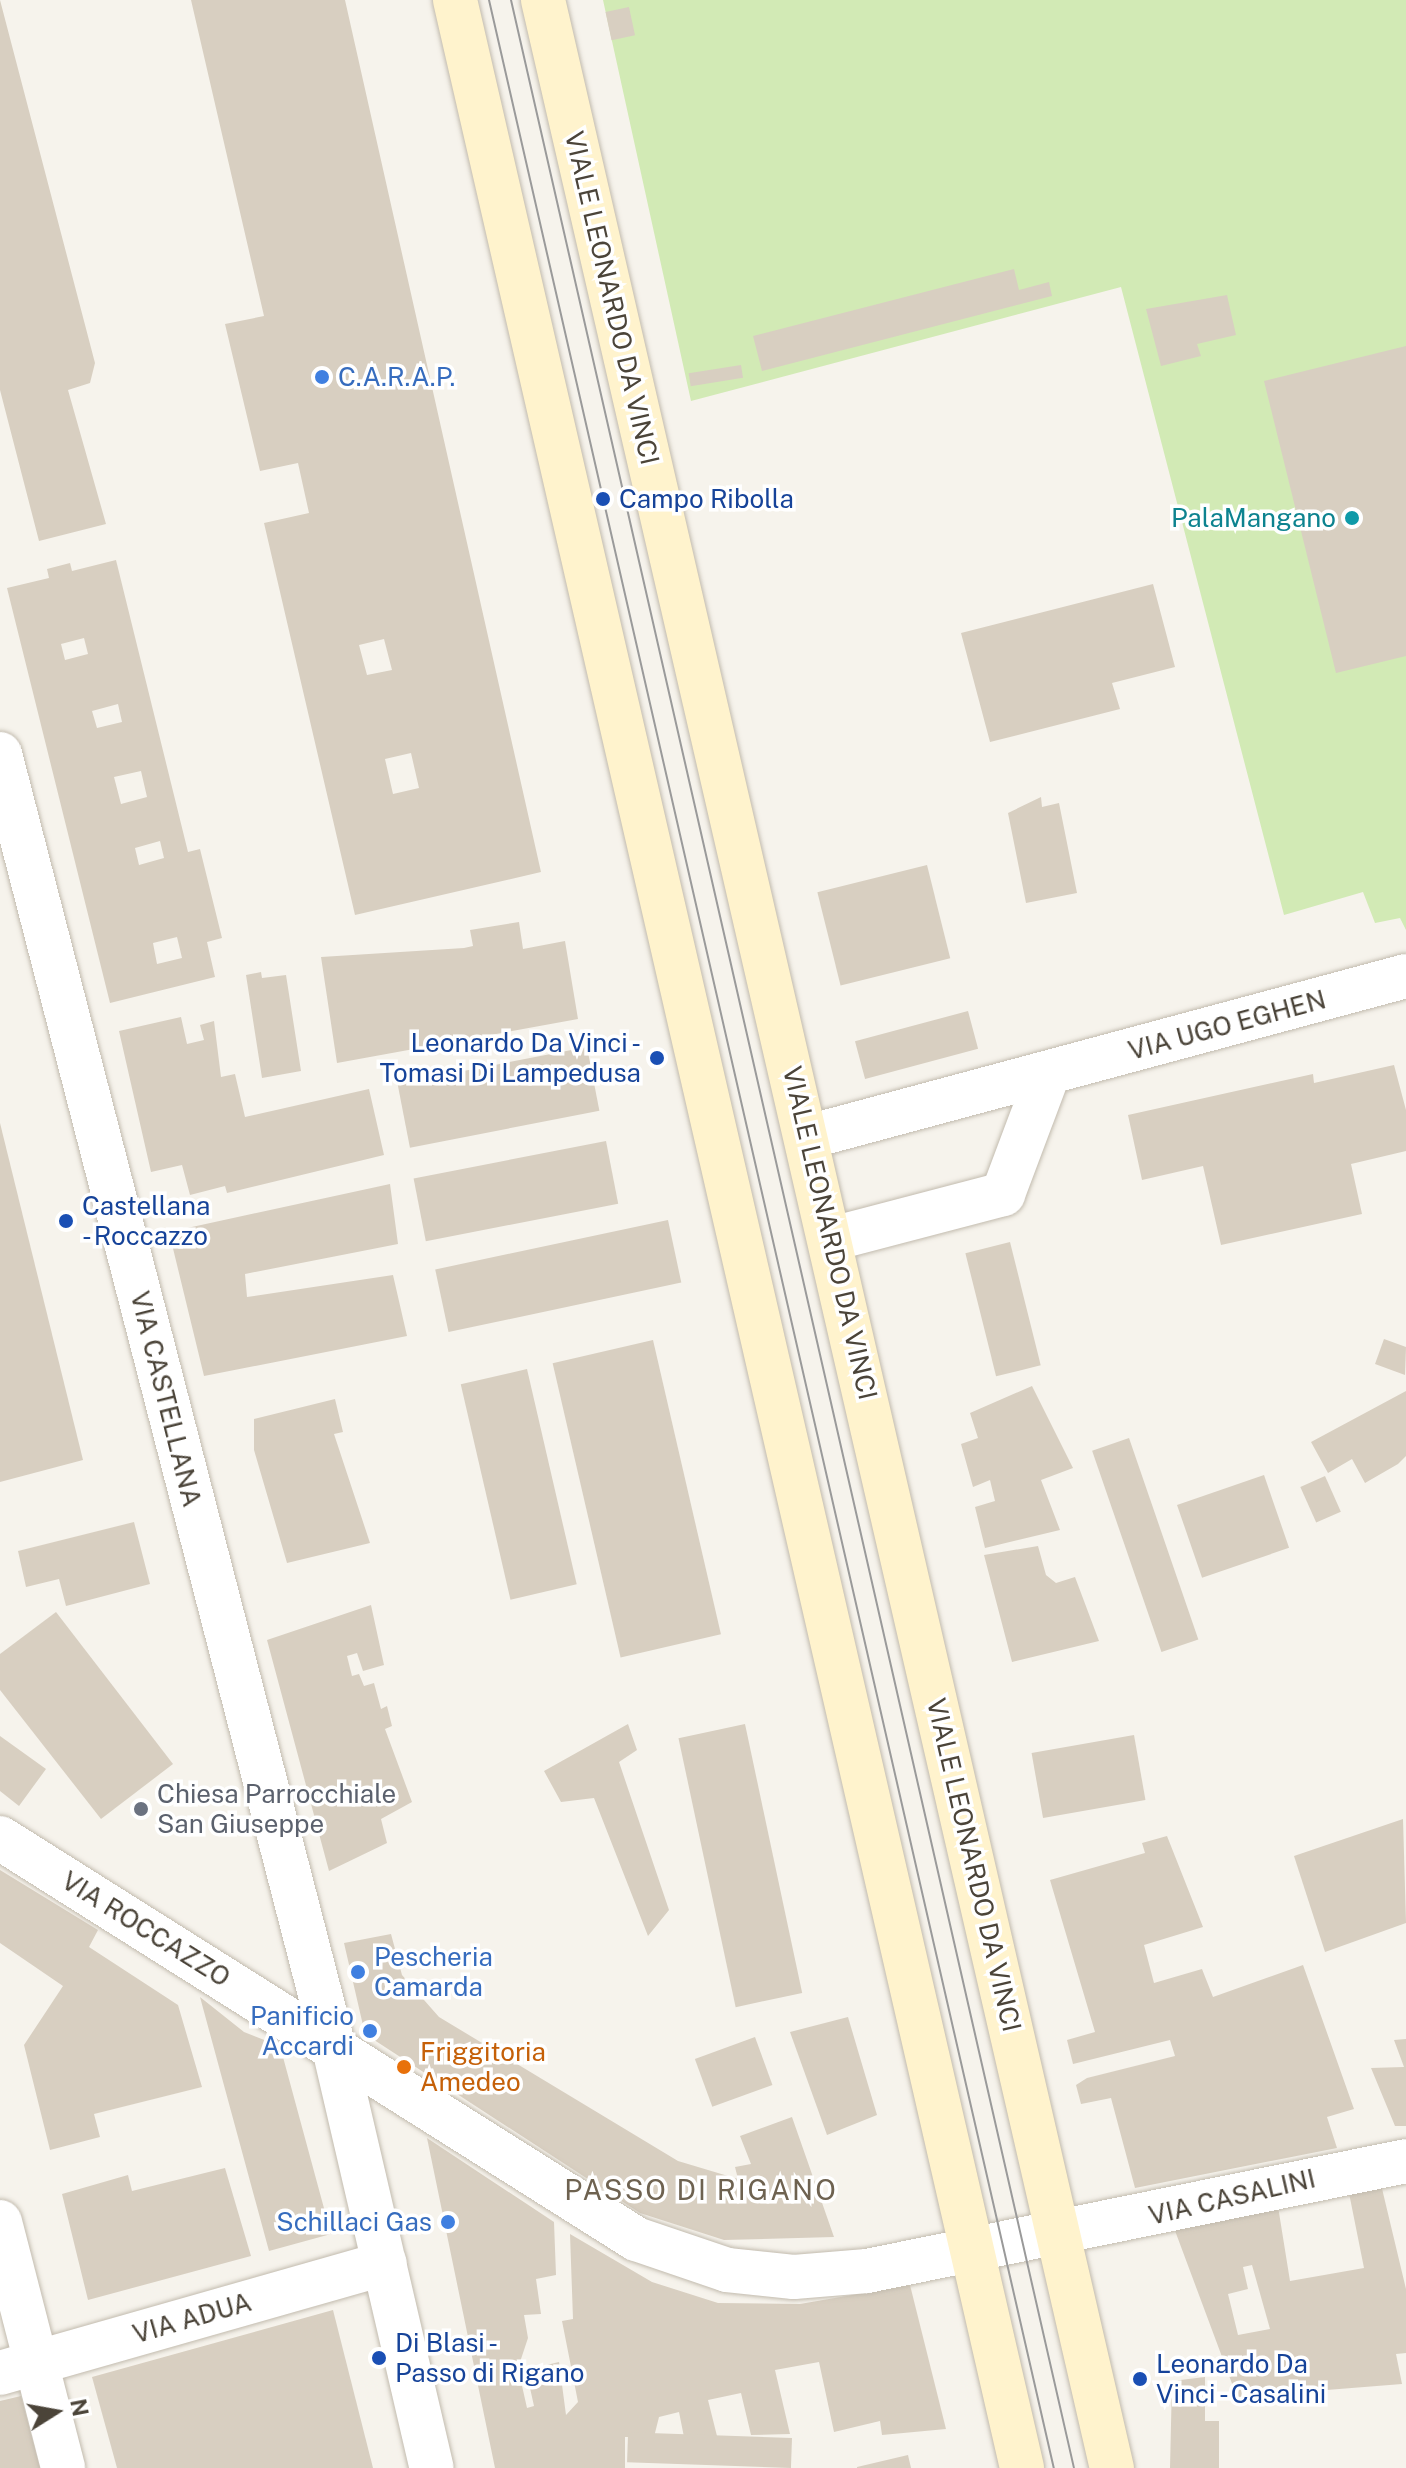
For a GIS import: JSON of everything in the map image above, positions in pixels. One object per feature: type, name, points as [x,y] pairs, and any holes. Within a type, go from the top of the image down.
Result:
[{"type":"street","points":[[455,0],[1022,2468]]},
{"type":"street","name":"VIALE LEONARDO DA VINCI","points":[[543,0],[832,1239],[1112,2468]]},
{"type":"street","name":"VIA CASTELLANA","points":[[2,769],[333,2044],[432,2468]]},
{"type":"street","name":"VIA UGO EGHEN","points":[[808,1137],[1406,976]]},
{"type":"street","points":[[832,1239],[1003,1194],[1048,1074]]},
{"type":"street","name":"VIA ROCCAZZO","points":[[0,1838],[333,2044]]},
{"type":"street","points":[[333,2044],[636,2239],[727,2270],[794,2277],[972,2254]]},
{"type":"street","name":"VIA CASALINI","points":[[972,2254],[1406,2161]]},
{"type":"street","points":[[0,2222],[17,2368],[63,2468]]},
{"type":"street","name":"VIA ADUA","points":[[17,2368],[385,2263]]},
{"type":"green space","points":[[603,0],[1406,0],[1406,930],[1400,918],[1375,923],[1363,892],[1284,915],[1121,287],[691,401]]},
{"type":"building","points":[[0,0],[95,363],[90,383],[68,390],[106,524],[39,541],[0,390]]},
{"type":"building","points":[[191,0],[345,0],[541,872],[355,915],[264,523],[309,513],[298,463],[260,471],[225,324],[264,316]],"holes":[[[384,639],[392,670],[367,675],[359,645]],[[411,753],[419,788],[393,794],[385,759]]]},
{"type":"building","points":[[629,7],[635,35],[612,40],[606,12]]},
{"type":"building","points":[[1014,269],[1019,290],[1049,282],[1052,296],[762,371],[753,336]]},
{"type":"building","points":[[1227,295],[1236,335],[1197,344],[1201,356],[1161,366],[1146,309]]},
{"type":"building","name":"PalaMangano","points":[[1406,346],[1406,656],[1336,673],[1264,381]]},
{"type":"building","points":[[741,365],[743,378],[691,386],[689,373]]},
{"type":"building","points":[[116,560],[188,852],[200,849],[222,938],[207,942],[215,977],[110,1003],[7,588],[49,578],[47,569],[70,563],[72,571]],"holes":[[[84,638],[88,654],[65,660],[61,644]],[[118,704],[122,722],[97,728],[92,711]],[[141,771],[147,797],[121,804],[114,777]],[[160,841],[164,858],[139,865],[135,848]],[[177,937],[182,958],[157,964],[153,943]]]},
{"type":"building","points":[[1153,584],[1175,667],[1112,683],[1120,709],[990,742],[961,633]]},
{"type":"building","points":[[1041,797],[1042,807],[1059,803],[1077,893],[1026,903],[1008,813]]},
{"type":"building","points":[[927,865],[950,958],[841,985],[817,892]]},
{"type":"building","points":[[519,922],[523,949],[565,941],[578,1019],[337,1063],[321,957],[464,948],[473,946],[470,930]]},
{"type":"building","points":[[261,972],[262,978],[286,975],[301,1071],[262,1078],[246,975]]},
{"type":"building","points":[[968,1011],[978,1049],[865,1079],[855,1041]]},
{"type":"building","points":[[181,1017],[187,1044],[204,1040],[200,1025],[214,1021],[221,1077],[235,1074],[245,1117],[369,1089],[384,1155],[227,1193],[225,1186],[190,1195],[182,1165],[151,1172],[119,1031]]},
{"type":"building","points":[[587,1047],[599,1111],[410,1148],[398,1084]]},
{"type":"building","points":[[1394,1065],[1406,1110],[1406,1151],[1351,1164],[1362,1214],[1221,1245],[1203,1166],[1142,1180],[1128,1115],[1313,1074],[1314,1083]]},
{"type":"building","points":[[0,1123],[83,1460],[0,1482]]},
{"type":"building","points":[[606,1141],[618,1204],[426,1241],[414,1178]]},
{"type":"building","points":[[390,1184],[398,1244],[245,1274],[247,1297],[393,1275],[407,1336],[204,1376],[169,1232]]},
{"type":"building","points":[[668,1220],[681,1283],[449,1332],[435,1269]]},
{"type":"building","points":[[1010,1242],[1041,1365],[996,1376],[965,1253]]},
{"type":"building","points":[[1384,1339],[1406,1347],[1405,1375],[1375,1364]]},
{"type":"building","points":[[653,1340],[721,1634],[621,1657],[553,1363]]},
{"type":"building","points":[[527,1369],[577,1584],[510,1600],[461,1384]]},
{"type":"building","points":[[1032,1386],[1073,1468],[1041,1480],[1060,1530],[985,1548],[975,1507],[995,1501],[990,1480],[973,1487],[961,1444],[978,1438],[970,1413]]},
{"type":"building","points":[[1406,1391],[1406,1456],[1365,1483],[1352,1459],[1328,1473],[1311,1442]]},
{"type":"building","points":[[335,1399],[343,1432],[334,1434],[370,1543],[287,1563],[254,1450],[254,1419]]},
{"type":"building","points":[[1129,1438],[1198,1639],[1161,1652],[1092,1451]]},
{"type":"building","points":[[1264,1475],[1289,1548],[1202,1578],[1177,1505]]},
{"type":"building","points":[[1325,1476],[1341,1512],[1316,1523],[1300,1487]]},
{"type":"building","points":[[134,1522],[150,1584],[66,1606],[59,1579],[26,1587],[18,1551]]},
{"type":"building","points":[[1038,1546],[1046,1575],[1056,1583],[1075,1577],[1099,1641],[1012,1662],[984,1555]]},
{"type":"building","points":[[371,1605],[384,1665],[363,1671],[357,1653],[347,1656],[352,1676],[359,1674],[364,1686],[374,1683],[381,1709],[387,1706],[392,1726],[385,1729],[412,1802],[381,1819],[387,1843],[329,1871],[267,1640]]},
{"type":"building","points":[[56,1612],[173,1764],[101,1819],[0,1690],[0,1654]]},
{"type":"building","points":[[628,1724],[637,1750],[619,1762],[669,1910],[648,1936],[594,1798],[561,1802],[544,1771]]},
{"type":"building","points":[[745,1724],[802,1993],[736,2007],[678,1738]]},
{"type":"building","points":[[1134,1735],[1145,1800],[1043,1818],[1032,1753]]},
{"type":"building","points":[[0,1736],[46,1769],[19,1806],[0,1791]]},
{"type":"building","points":[[1403,1819],[1406,1923],[1325,1952],[1294,1856]]},
{"type":"building","points":[[1167,1836],[1203,1927],[1144,1945],[1154,1983],[1202,1969],[1213,1997],[1303,1965],[1354,2109],[1327,2117],[1337,2148],[1135,2188],[1111,2098],[1081,2104],[1076,2085],[1087,2078],[1175,2056],[1170,2040],[1073,2064],[1067,2040],[1095,2032],[1050,1880],[1145,1853],[1142,1843]]},
{"type":"building","points":[[0,1870],[98,1930],[89,1947],[178,2005],[202,2087],[94,2114],[100,2137],[50,2150],[24,2045],[63,1986],[0,1943]]},
{"type":"building","points":[[391,1934],[402,1975],[439,2017],[678,2161],[738,2179],[735,2167],[751,2164],[740,2136],[792,2117],[834,2237],[724,2240],[640,2213],[365,2034],[344,1943]]},
{"type":"building","points":[[200,1997],[244,2032],[280,2046],[331,2234],[269,2251]]},
{"type":"building","points":[[848,2017],[877,2115],[827,2135],[790,2032]]},
{"type":"building","points":[[755,2037],[772,2085],[712,2107],[695,2059]]},
{"type":"building","points":[[1406,2039],[1406,2126],[1395,2126],[1371,2068],[1404,2067],[1394,2040]]},
{"type":"building","points":[[427,2138],[554,2222],[556,2275],[536,2279],[541,2314],[524,2315],[528,2338],[518,2368],[527,2408],[534,2406],[526,2370],[559,2362],[566,2415],[578,2402],[562,2321],[573,2319],[570,2234],[652,2282],[718,2303],[800,2304],[910,2285],[946,2429],[882,2435],[880,2421],[834,2432],[819,2362],[775,2370],[790,2434],[751,2435],[741,2393],[708,2400],[717,2436],[684,2437],[679,2412],[659,2417],[654,2437],[625,2437],[625,2468],[495,2468]]},
{"type":"building","points":[[225,2168],[251,2256],[88,2300],[62,2194],[128,2175],[132,2191]]},
{"type":"building","points":[[1379,2176],[1406,2289],[1406,2353],[1396,2354],[1402,2384],[1237,2397],[1174,2228],[1276,2194],[1290,2281],[1364,2268],[1347,2183]],"holes":[[[1252,2265],[1270,2329],[1238,2335],[1228,2294],[1248,2289],[1243,2267]]]},
{"type":"building","points":[[333,2310],[373,2468],[117,2468],[92,2377]]},
{"type":"building","points":[[1205,2377],[1205,2421],[1219,2421],[1219,2468],[1170,2468],[1172,2381]]},
{"type":"building","points":[[21,2396],[40,2468],[0,2468],[0,2401]]},
{"type":"building","points":[[628,2432],[792,2438],[791,2468],[627,2462]]},
{"type":"building","points":[[908,2455],[911,2468],[857,2468],[857,2467]]},
{"type":"tram line","points":[[489,0],[1054,2468]]},
{"type":"tram line","points":[[511,0],[1074,2468]]},
{"type":"place","name":"C.A.R.A.P.","points":[[322,377]]},
{"type":"place","name":"Campo Ribolla","points":[[603,499]]},
{"type":"place","name":"PalaMangano","points":[[1352,518]]},
{"type":"place","name":"Leonardo Da Vinci - Tomasi Di Lampedusa","points":[[657,1058]]},
{"type":"place","name":"Castellana - Roccazzo","points":[[66,1221]]},
{"type":"place","name":"Chiesa Parrocchiale San Giuseppe","points":[[141,1809]]},
{"type":"place","name":"Pescheria Camarda","points":[[358,1972]]},
{"type":"place","name":"Panificio Accardi","points":[[370,2031]]},
{"type":"place","name":"Friggitoria Amedeo","points":[[404,2067]]},
{"type":"place","name":"Schillaci Gas","points":[[448,2222]]},
{"type":"place","name":"Di Blasi - Passo di Rigano","points":[[379,2358]]},
{"type":"place","name":"Leonardo Da Vinci - Casalini","points":[[1140,2379]]},
{"type":"district","name":"PASSO DI RIGANO","points":[[701,2190]]}]
